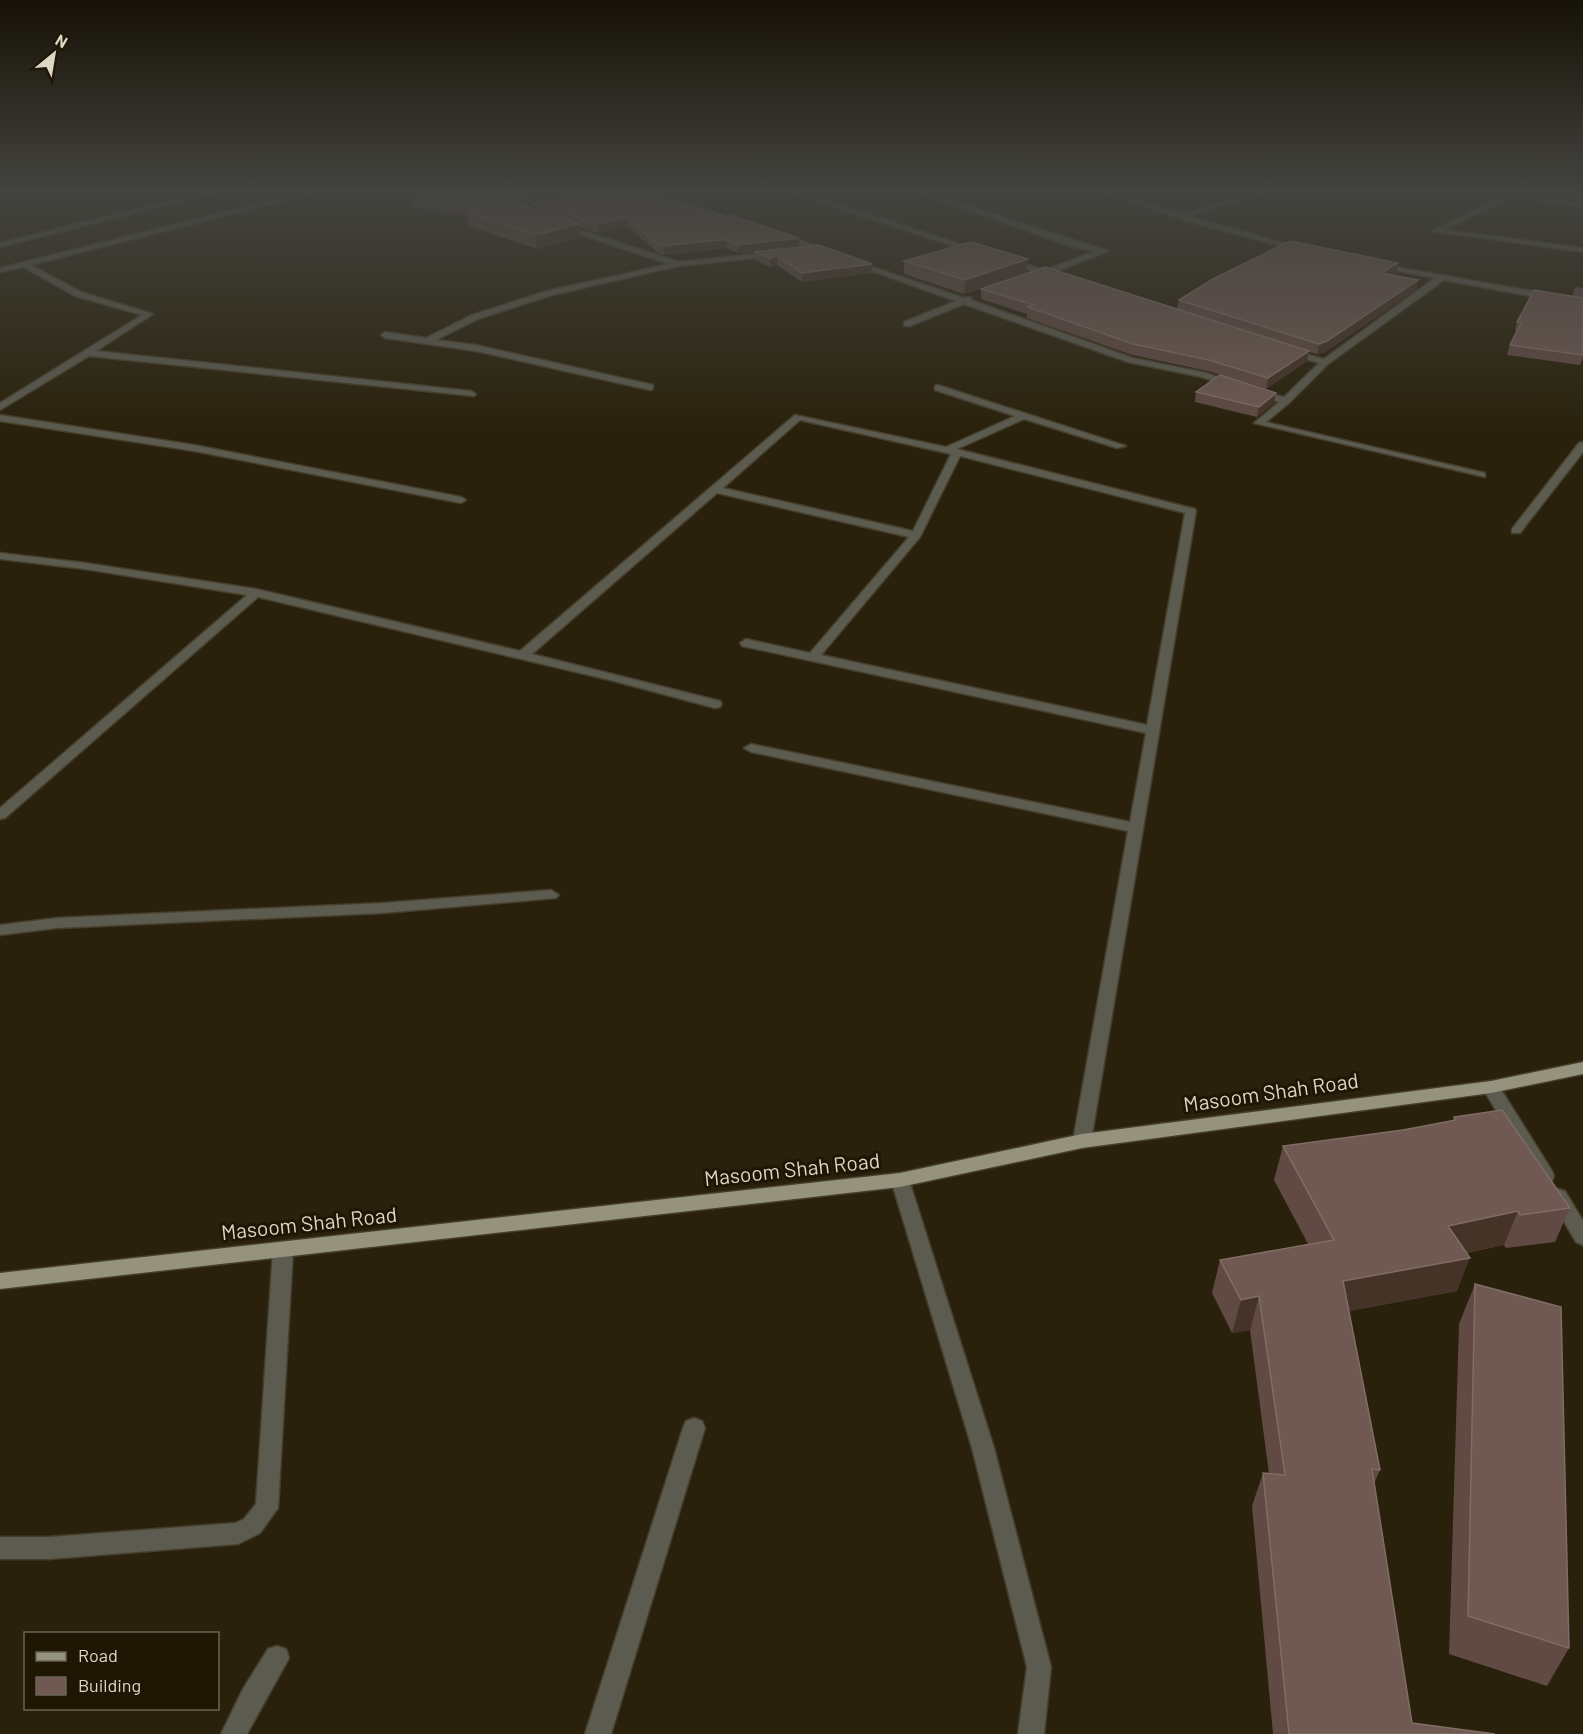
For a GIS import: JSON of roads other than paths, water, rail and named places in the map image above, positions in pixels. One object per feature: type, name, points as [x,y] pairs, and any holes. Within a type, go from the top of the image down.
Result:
[{"type":"main road","name":"Masoom Shah Road","points":[[0,1281],[900,1180],[1082,1141],[1491,1087],[1583,1068]]},
{"type":"street","points":[[0,407],[148,317],[148,312],[78,294],[40,273]]},
{"type":"street","points":[[427,341],[475,317],[550,293],[639,273]]},
{"type":"street","points":[[887,273],[1131,360],[1204,375],[1287,401]]},
{"type":"street","points":[[1025,280],[1045,273],[1067,280]]},
{"type":"street","points":[[1416,273],[1583,303]]},
{"type":"street","points":[[1441,278],[1325,362],[1287,401],[1259,423],[1481,475]]},
{"type":"street","points":[[907,324],[974,297]]},
{"type":"street","points":[[385,335],[476,348],[650,387]]},
{"type":"street","points":[[1280,348],[1325,362]]},
{"type":"street","points":[[89,352],[471,394]]},
{"type":"street","points":[[938,388],[1121,446]]},
{"type":"street","points":[[812,658],[916,535],[952,451],[1024,415]]},
{"type":"street","points":[[522,656],[798,417],[952,451],[1191,510],[1082,1141]]},
{"type":"street","points":[[0,418],[194,448],[461,500]]},
{"type":"street","points":[[1516,531],[1583,445]]},
{"type":"street","points":[[715,489],[916,535]]},
{"type":"street","points":[[0,556],[96,568],[256,593],[614,676],[715,704]]},
{"type":"street","points":[[0,815],[256,593]]},
{"type":"street","points":[[746,643],[1153,730]]},
{"type":"street","points":[[751,748],[1136,828]]},
{"type":"street","points":[[0,930],[57,923],[383,908],[550,895]]},
{"type":"street","points":[[1491,1087],[1583,1237]]},
{"type":"street","points":[[900,1180],[983,1448],[1039,1667],[1031,1734]]},
{"type":"street","points":[[0,1548],[49,1548],[238,1533],[252,1526],[267,1508],[283,1250]]},
{"type":"street","points":[[598,1734],[694,1428]]},
{"type":"street","points":[[234,1734],[252,1698],[277,1658]]}]
